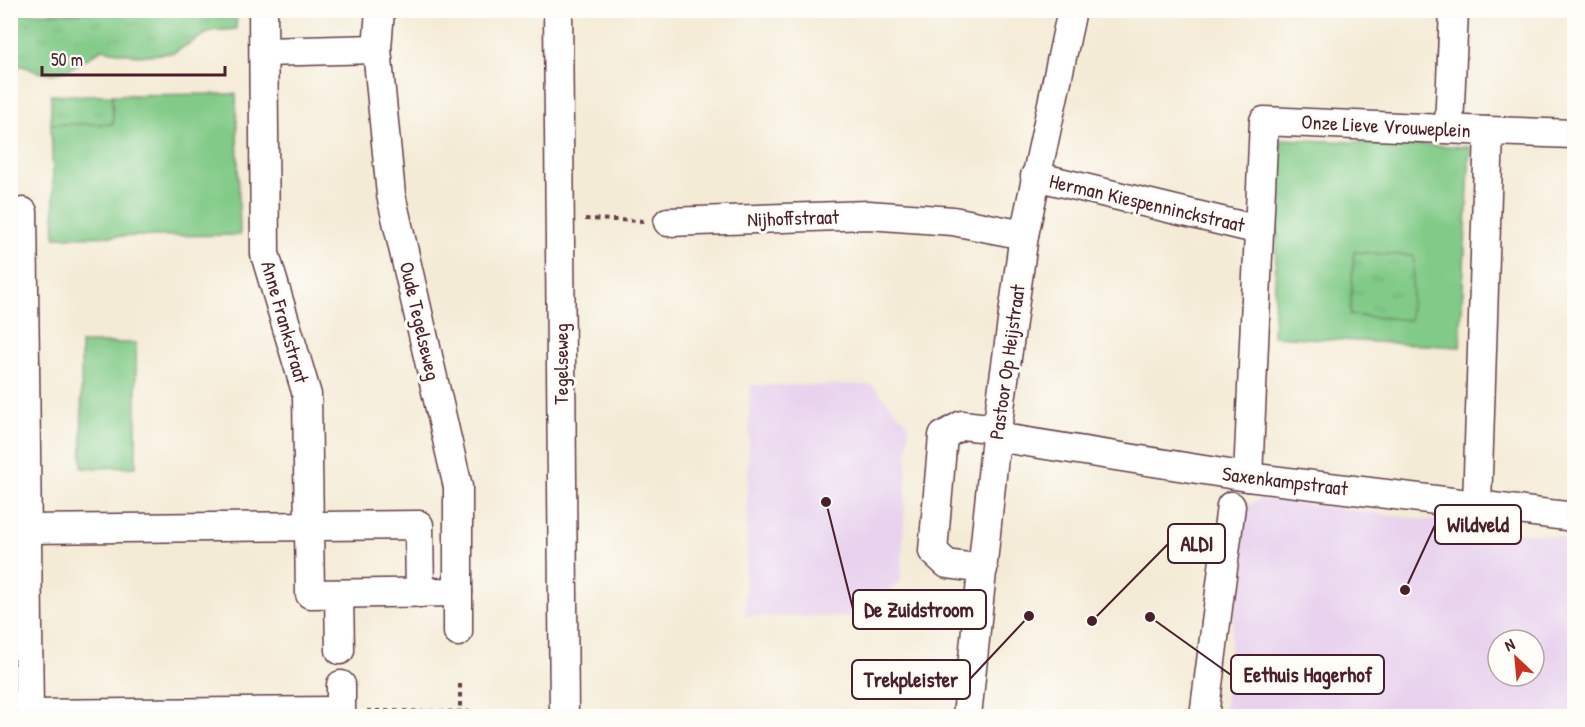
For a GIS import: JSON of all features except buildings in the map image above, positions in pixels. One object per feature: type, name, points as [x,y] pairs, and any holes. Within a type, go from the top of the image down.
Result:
[{"type":"street","name":"Anne Frankstraat","points":[[263,10],[265,254],[307,395],[310,594],[458,592]]},
{"type":"street","name":"Oude Tegelseweg","points":[[380,10],[376,49],[391,195],[458,487],[458,632]]},
{"type":"street","name":"Tegelseweg","points":[[558,10],[564,717]]},
{"type":"street","name":"Pastoor Op Heijstraat","points":[[967,717],[997,433],[1024,235],[1072,10]]},
{"type":"street","points":[[1449,128],[1454,10]]},
{"type":"street","points":[[264,52],[376,49]]},
{"type":"street","name":"Onze Lieve Vrouweplein","points":[[1248,477],[1264,121],[1489,131],[1477,505]]},
{"type":"street","points":[[1489,131],[1575,134]]},
{"type":"street","name":"Herman Kiespenninckstraat","points":[[1035,176],[1259,230]]},
{"type":"street","points":[[23,212],[18,364],[27,529],[28,715],[121,715],[338,706]]},
{"type":"street","name":"Nijhoffstraat","points":[[668,222],[868,215],[953,221],[1024,235]]},
{"type":"street","name":"Saxenkampstraat","points":[[983,569],[947,564],[933,550],[943,436],[962,425],[1248,477],[1575,517]]},
{"type":"street","points":[[1204,717],[1231,506]]},
{"type":"street","points":[[27,529],[419,525],[420,592]]},
{"type":"street","points":[[339,594],[340,650]]},
{"type":"path","points":[[560,218],[668,222]]},
{"type":"path","points":[[460,684],[460,712]]},
{"type":"path","points":[[338,706],[482,712],[490,717]]},
{"type":"shaded area","points":[[750,385],[872,385],[909,425],[901,580],[860,617],[745,616]]},
{"type":"shaded area","points":[[1259,498],[1574,539],[1574,716],[1224,716],[1243,509]]},
{"type":"green space","points":[[11,13],[237,13],[236,29],[211,31],[173,53],[138,56],[102,49],[71,68],[46,74],[21,66],[11,66]]},
{"type":"green space","points":[[236,94],[240,235],[55,237],[51,124],[113,124],[112,95]]},
{"type":"green space","points":[[51,95],[112,95],[113,124],[51,124]]},
{"type":"green space","points":[[1281,139],[1470,147],[1460,347],[1273,336]]},
{"type":"green space","points":[[1354,252],[1414,256],[1410,320],[1350,315]]},
{"type":"green space","points":[[81,343],[136,343],[136,467],[82,468]]},
{"type":"place","name":"De Zuidstroom","points":[[826,502]]},
{"type":"place","name":"Wildveld","points":[[1405,590]]},
{"type":"place","name":"Trekpleister","points":[[1029,616]]},
{"type":"place","name":"Eethuis Hagerhof","points":[[1150,617]]},
{"type":"place","name":"ALDI","points":[[1092,621]]}]
